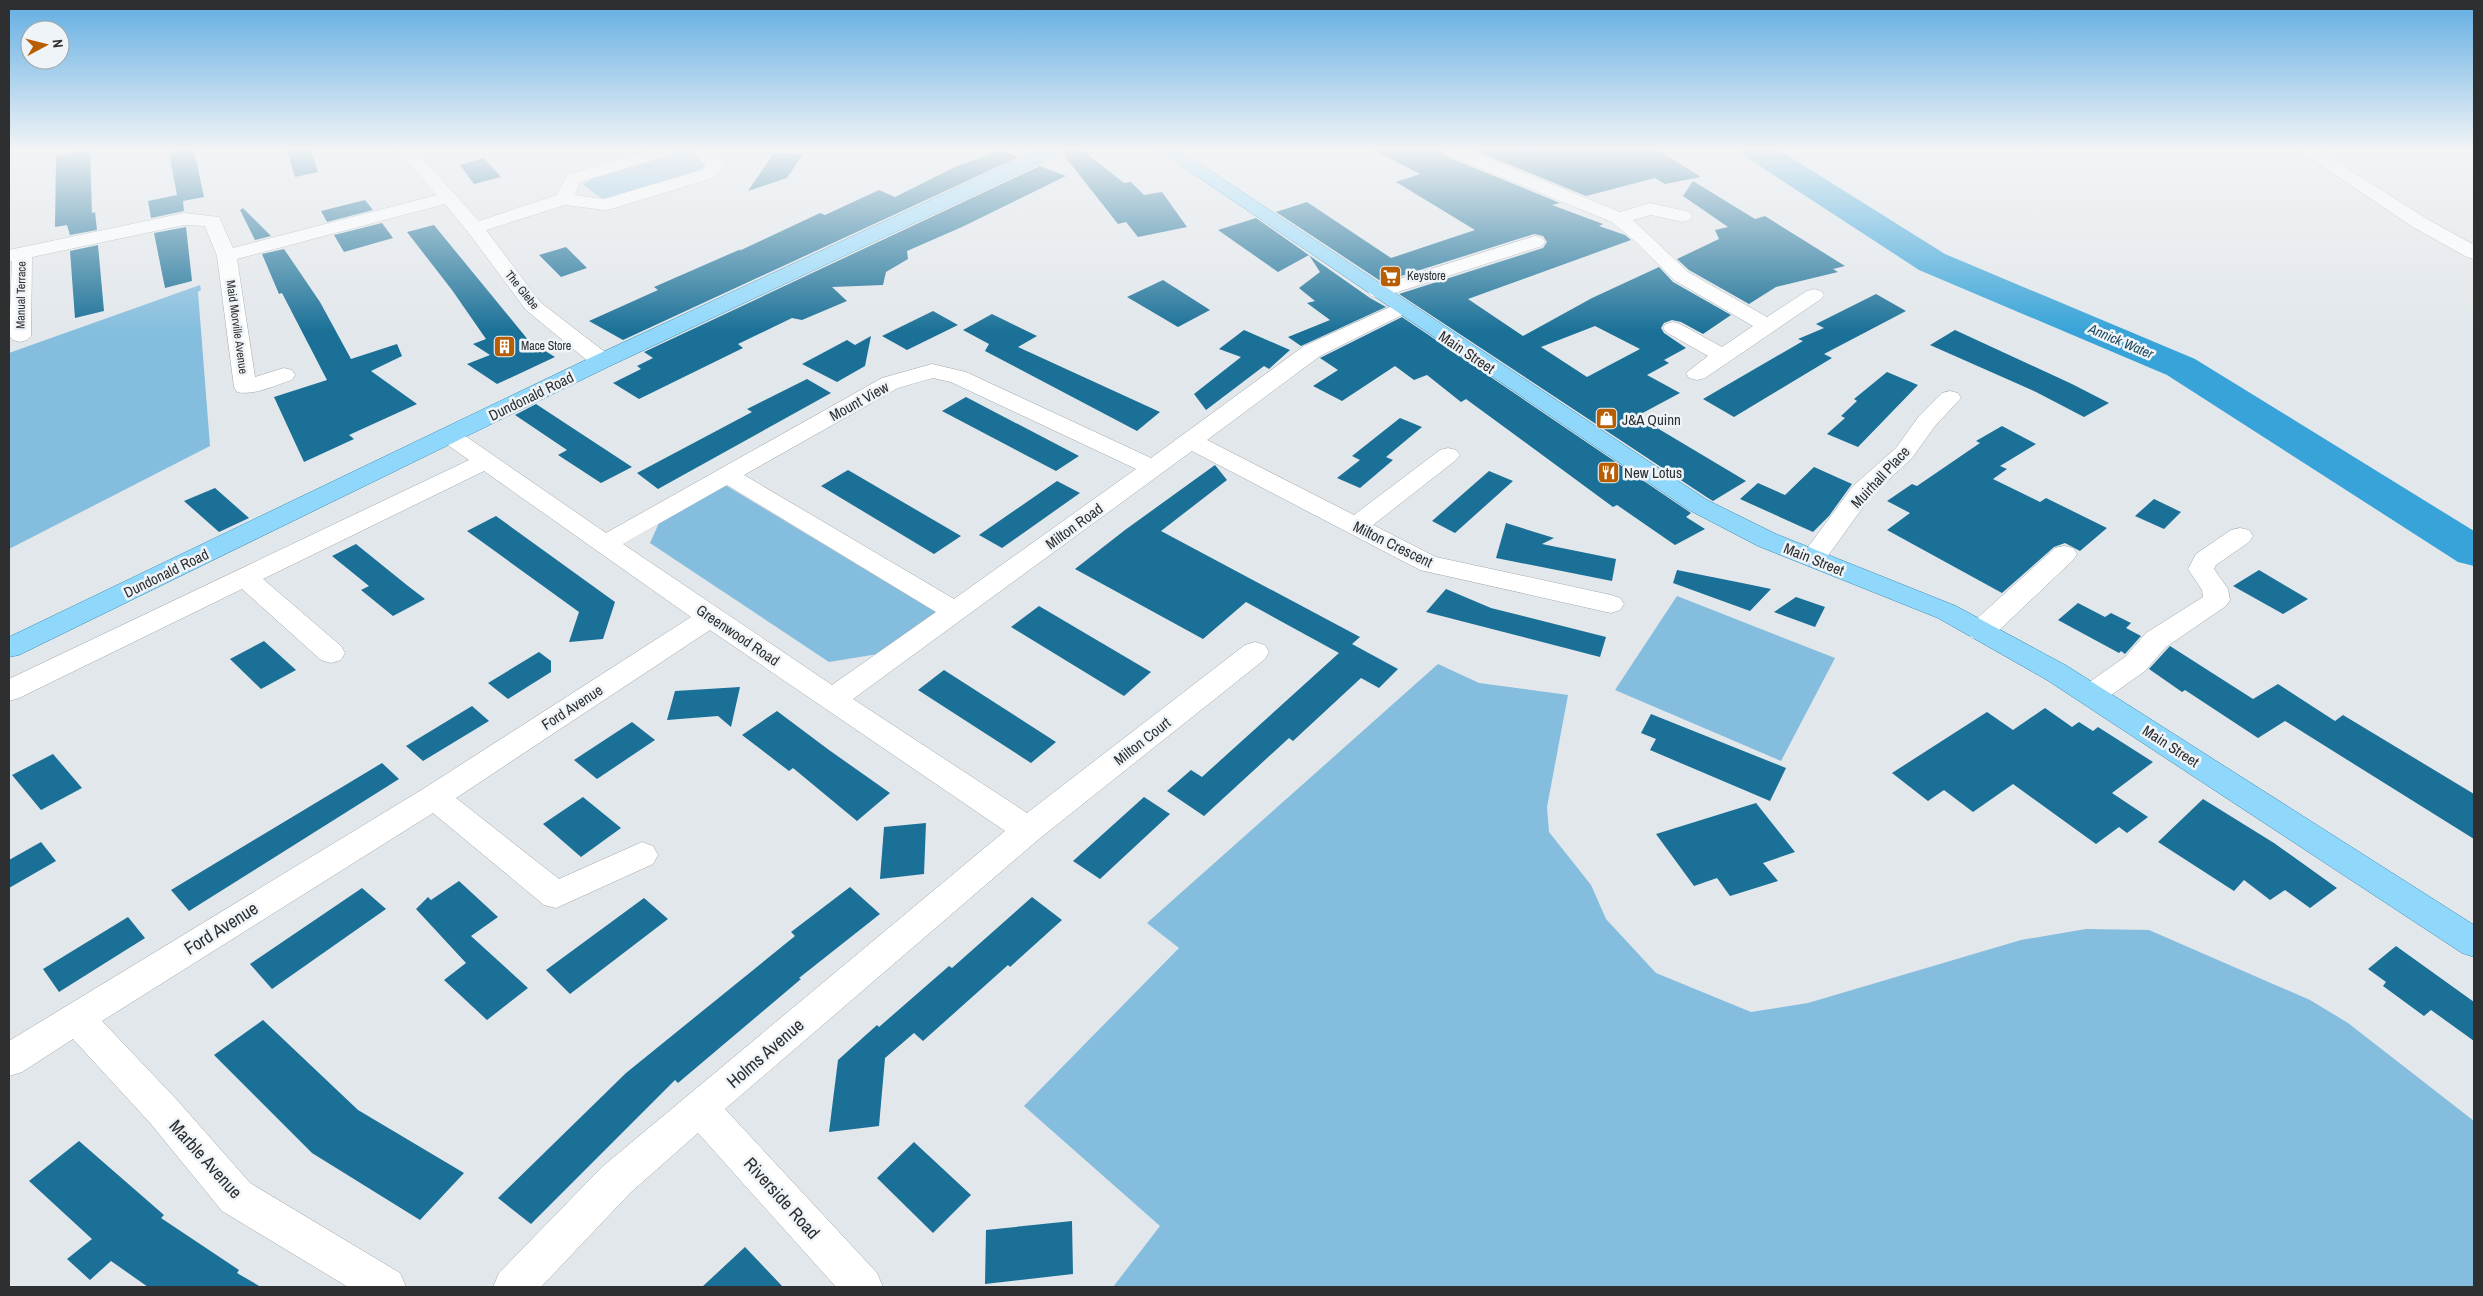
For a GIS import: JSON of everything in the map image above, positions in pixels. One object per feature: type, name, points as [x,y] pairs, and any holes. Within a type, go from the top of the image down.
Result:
[{"type":"main road","name":"Dundonald Road","points":[[9,648],[602,361],[923,210]]},
{"type":"main road","name":"Main Street","points":[[1257,210],[1698,505],[1767,540],[1947,612],[2057,673],[2474,943]]},
{"type":"street","points":[[15,254],[184,219],[212,221],[227,256],[400,210]]},
{"type":"street","name":"The Glebe","points":[[459,210],[475,228],[533,306],[602,361]]},
{"type":"street","points":[[475,228],[529,210]]},
{"type":"street","points":[[1600,210],[1618,218],[1644,239],[1681,276],[1765,325]]},
{"type":"street","points":[[1618,218],[1645,210]]},
{"type":"street","points":[[1657,210],[1683,216]]},
{"type":"street","points":[[2400,210],[2474,253]]},
{"type":"street","points":[[1378,292],[1535,242]]},
{"type":"street","name":"Manual Terrace","points":[[15,254],[20,336]]},
{"type":"street","name":"Maid Morville Avenue","points":[[227,256],[245,388],[284,375]]},
{"type":"street","points":[[1696,373],[1765,325],[1814,295]]},
{"type":"street","name":"Milton Road","points":[[833,699],[956,612],[1312,351],[1402,308]]},
{"type":"street","points":[[1673,328],[1722,355]]},
{"type":"street","name":"Mount View","points":[[605,544],[890,383],[932,371],[958,377],[1153,468]]},
{"type":"street","name":"Muirhall Place","points":[[1813,558],[1862,490],[1904,453],[1927,421],[1950,398]]},
{"type":"street","name":"Greenwood Road","points":[[450,436],[710,616],[1028,830]]},
{"type":"street","name":"Milton Crescent","points":[[1191,441],[1429,564],[1611,604]]},
{"type":"street","points":[[1356,526],[1448,455]]},
{"type":"street","points":[[9,691],[485,461]]},
{"type":"street","points":[[727,475],[956,612]]},
{"type":"street","points":[[2091,695],[2135,664],[2156,640],[2217,600],[2215,589],[2201,569],[2205,560],[2240,536]]},
{"type":"street","points":[[1981,631],[2064,554]]},
{"type":"street","points":[[244,577],[331,653]]},
{"type":"street","name":"Ford Avenue","points":[[9,1060],[434,797],[710,616]]},
{"type":"street","name":"Milton Court","points":[[1028,830],[1255,652]]},
{"type":"street","points":[[434,797],[556,895],[642,855]]},
{"type":"street","name":"Holms Avenue","points":[[513,1287],[616,1180],[1028,830]]},
{"type":"street","name":"Marble Avenue","points":[[76,1018],[164,1112],[236,1197],[386,1287]]},
{"type":"street","name":"Riverside Road","points":[[700,1108],[863,1287]]},
{"type":"shaded area","points":[[200,285],[201,290],[198,292],[210,446],[9,549],[9,353]]},
{"type":"shaded area","points":[[725,485],[939,614],[878,654],[829,662],[650,543],[659,523]]},
{"type":"shaded area","points":[[1677,596],[1835,658],[1781,761],[1615,690]]},
{"type":"shaded area","points":[[1438,664],[1479,683],[1568,695],[1547,807],[1549,832],[1591,885],[1606,919],[1656,973],[1751,1012],[1808,1003],[2021,940],[2086,929],[2149,930],[2310,1000],[2348,1023],[2474,1121],[2474,1287],[1113,1287],[1160,1226],[1024,1106],[1179,948],[1147,923]]},
{"type":"building","points":[[55,210],[95,212],[97,230],[70,235],[67,225],[55,227]]},
{"type":"building","points":[[150,210],[184,210],[184,211],[151,218]]},
{"type":"building","points":[[240,210],[245,210],[271,236],[255,240]]},
{"type":"building","points":[[323,210],[371,210],[327,222],[321,211]]},
{"type":"building","points":[[835,210],[903,210],[623,340],[589,321],[658,290],[654,287],[741,249],[739,251],[820,213],[825,215]]},
{"type":"building","points":[[945,210],[996,210],[907,251],[908,259],[886,272],[883,285],[832,287],[847,301],[802,320],[792,318],[738,344],[743,348],[639,399],[613,383],[641,369],[637,366],[653,358],[644,352]]},
{"type":"building","points":[[1107,210],[1175,210],[1187,227],[1138,237],[1126,222],[1118,224]]},
{"type":"building","points":[[1320,210],[1391,258],[1475,230],[1443,210],[1567,210],[1603,224],[1599,226],[1625,235],[1631,240],[1468,299],[1523,336],[1592,298],[1659,267],[1673,282],[1731,315],[1703,334],[1681,322],[1672,320],[1664,323],[1661,328],[1664,333],[1686,348],[1664,360],[1669,363],[1647,375],[1680,393],[1637,416],[1746,481],[1713,501],[1399,294],[1543,248],[1547,242],[1543,236],[1534,234],[1382,282],[1276,212]],"holes":[[[1595,326],[1640,349],[1587,377],[1541,347]]]},
{"type":"building","points":[[1704,210],[1741,210],[1755,219],[1765,216],[1845,266],[1833,269],[1838,272],[1776,287],[1749,304],[1689,270],[1677,259],[1719,239],[1715,230],[1728,227]]},
{"type":"building","points":[[1256,218],[1309,255],[1278,272],[1218,230]]},
{"type":"building","points":[[382,223],[393,238],[344,252],[334,235]]},
{"type":"building","points":[[434,225],[529,341],[555,357],[497,384],[467,364],[490,355],[473,344],[486,339],[452,290],[407,232]]},
{"type":"building","points":[[186,227],[192,281],[165,288],[154,233]]},
{"type":"building","points":[[98,245],[104,311],[75,318],[70,251]]},
{"type":"building","points":[[566,247],[587,268],[561,277],[539,255]]},
{"type":"building","points":[[284,249],[320,302],[351,359],[397,344],[402,356],[371,371],[417,404],[349,435],[354,439],[304,462],[274,397],[327,380],[282,293],[279,294],[262,254]]},
{"type":"building","points":[[1309,255],[1386,307],[1301,346],[1288,337],[1330,320],[1307,303],[1315,301],[1299,288],[1320,272]]},
{"type":"building","points":[[1163,280],[1210,310],[1178,327],[1127,297]]},
{"type":"building","points":[[1876,294],[1906,311],[1824,354],[1832,358],[1734,417],[1703,399],[1803,341],[1798,339],[1824,328],[1816,324]]},
{"type":"building","points":[[933,311],[958,325],[907,350],[882,336]]},
{"type":"building","points":[[992,314],[1037,336],[1018,347],[1160,412],[1137,431],[985,351],[989,344],[963,330]]},
{"type":"building","points":[[1402,317],[1691,513],[1686,517],[1705,529],[1675,545],[1617,505],[1613,507],[1466,399],[1461,402],[1427,375],[1414,380],[1395,366],[1342,401],[1313,386],[1338,370],[1320,358]]},
{"type":"building","points":[[1244,330],[1290,350],[1269,369],[1264,366],[1206,410],[1194,394],[1241,357],[1219,349]]},
{"type":"building","points":[[1955,330],[2109,403],[2084,417],[2036,392],[1930,345]]},
{"type":"building","points":[[871,336],[865,366],[837,382],[802,364],[847,340],[855,345]]},
{"type":"building","points":[[1887,372],[1918,385],[1858,447],[1827,434],[1845,418],[1841,416],[1857,401],[1854,399]]},
{"type":"building","points":[[807,379],[831,393],[658,489],[637,473],[752,412],[747,409]]},
{"type":"building","points":[[966,397],[1079,456],[1056,471],[942,411]]},
{"type":"building","points":[[536,404],[632,467],[601,483],[558,455],[567,450],[515,415]]},
{"type":"building","points":[[1400,418],[1422,427],[1386,457],[1393,460],[1360,488],[1337,478],[1360,460],[1352,456]]},
{"type":"building","points":[[2002,426],[2036,444],[2000,466],[2007,469],[1993,479],[2040,502],[2046,498],[2107,528],[2080,551],[2065,543],[2054,547],[2002,593],[1887,530],[1910,513],[1887,501],[1912,484],[1917,486],[1980,443],[1976,441]]},
{"type":"building","points":[[1215,465],[1227,480],[1161,531],[1360,637],[1352,644],[1398,669],[1379,688],[1361,678],[1293,741],[1289,738],[1204,816],[1167,791],[1191,770],[1202,777],[1339,653],[1246,602],[1203,639],[1075,569]]},
{"type":"building","points":[[1814,467],[1852,484],[1829,516],[1813,532],[1740,499],[1758,483],[1785,495]]},
{"type":"building","points":[[848,470],[961,536],[934,554],[821,486]]},
{"type":"building","points":[[1489,471],[1513,481],[1455,533],[1432,521]]},
{"type":"building","points":[[1057,481],[1080,493],[1002,548],[979,535]]},
{"type":"building","points":[[215,488],[249,518],[219,532],[184,501]]},
{"type":"building","points":[[2154,499],[2181,512],[2164,529],[2135,516]]},
{"type":"building","points":[[496,516],[615,602],[603,639],[569,642],[579,612],[467,531]]},
{"type":"building","points":[[1506,523],[1554,538],[1542,544],[1616,559],[1612,581],[1496,558]]},
{"type":"building","points":[[356,544],[425,599],[393,616],[361,590],[369,586],[332,556]]},
{"type":"building","points":[[1677,570],[1771,589],[1750,611],[1673,583]]},
{"type":"building","points":[[2259,570],[2308,599],[2283,614],[2233,586]]},
{"type":"building","points":[[1446,589],[1491,608],[1606,637],[1600,657],[1426,612]]},
{"type":"building","points":[[1796,597],[1825,607],[1815,627],[1774,612]]},
{"type":"building","points":[[2078,603],[2105,617],[2111,613],[2131,623],[2126,628],[2141,636],[2125,654],[2121,651],[2119,653],[2058,620]]},
{"type":"building","points":[[1039,606],[1151,672],[1124,696],[1011,627]]},
{"type":"building","points":[[264,641],[296,670],[261,689],[230,659]]},
{"type":"building","points":[[2170,646],[2253,699],[2278,684],[2335,721],[2343,715],[2474,794],[2474,839],[2285,721],[2258,738],[2185,690],[2182,692],[2149,669]]},
{"type":"building","points":[[539,652],[551,661],[551,672],[508,699],[488,683]]},
{"type":"building","points":[[944,670],[1056,742],[1031,763],[918,690]]},
{"type":"building","points":[[740,687],[731,727],[718,716],[667,720],[675,691]]},
{"type":"building","points":[[472,706],[489,721],[423,761],[406,746]]},
{"type":"building","points":[[2045,708],[2072,727],[2079,722],[2093,731],[2098,727],[2153,762],[2112,793],[2148,817],[2127,833],[2119,827],[2096,844],[2013,784],[1973,812],[1944,790],[1928,801],[1892,773],[1987,712],[2013,730]]},
{"type":"building","points":[[777,711],[890,793],[857,821],[793,768],[789,771],[742,735]]},
{"type":"building","points":[[1651,714],[1786,768],[1770,801],[1650,750],[1656,739],[1641,733]]},
{"type":"building","points":[[632,722],[655,740],[597,779],[574,760]]},
{"type":"building","points":[[53,754],[82,788],[41,810],[12,775]]},
{"type":"building","points":[[382,763],[399,779],[189,911],[171,890]]},
{"type":"building","points":[[583,797],[621,828],[581,857],[543,824]]},
{"type":"building","points":[[1144,797],[1170,814],[1100,879],[1073,861]]},
{"type":"building","points":[[2203,799],[2274,843],[2337,888],[2310,908],[2285,890],[2270,900],[2244,880],[2234,891],[2158,842]]},
{"type":"building","points":[[1756,803],[1795,852],[1763,863],[1778,881],[1730,896],[1717,878],[1694,886],[1656,834]]},
{"type":"building","points":[[926,823],[924,874],[880,879],[884,827]]},
{"type":"building","points":[[41,842],[56,861],[9,888],[9,860]]},
{"type":"building","points":[[459,881],[498,917],[471,936],[528,988],[487,1020],[444,980],[466,963],[416,909],[428,897],[431,900]]},
{"type":"building","points":[[850,887],[880,914],[799,978],[801,979],[678,1083],[675,1080],[531,1224],[498,1198],[626,1073],[795,936],[791,932]]},
{"type":"building","points":[[362,888],[386,909],[272,989],[250,964]]},
{"type":"building","points":[[1032,897],[1062,920],[1010,967],[1008,965],[923,1041],[914,1033],[885,1058],[879,1126],[829,1132],[838,1060],[877,1025],[879,1027],[949,966],[952,968]]},
{"type":"building","points":[[644,898],[668,919],[570,994],[546,970]]},
{"type":"building","points":[[128,917],[145,938],[59,992],[43,969]]},
{"type":"building","points":[[2396,946],[2474,1002],[2474,1041],[2431,1010],[2424,1016],[2383,986],[2386,982],[2368,969]]},
{"type":"building","points":[[263,1020],[358,1110],[464,1173],[420,1220],[312,1153],[214,1055]]},
{"type":"building","points":[[79,1141],[164,1215],[161,1218],[239,1270],[237,1273],[261,1287],[148,1287],[111,1261],[90,1280],[67,1259],[92,1239],[29,1181]]},
{"type":"building","points":[[914,1142],[971,1195],[933,1233],[877,1178]]},
{"type":"building","points":[[1072,1221],[1073,1274],[985,1284],[986,1230]]},
{"type":"building","points":[[745,1247],[783,1287],[702,1287]]},
{"type":"waterway","name":"Annick Water","points":[[1852,210],[1932,262],[2181,367],[2474,551]]},
{"type":"place","name":"Keystore","points":[[1391,276]]},
{"type":"place","name":"Mace Store","points":[[505,346]]},
{"type":"place","name":"J&A Quinn","points":[[1606,419]]},
{"type":"place","name":"New Lotus","points":[[1608,472]]}]
